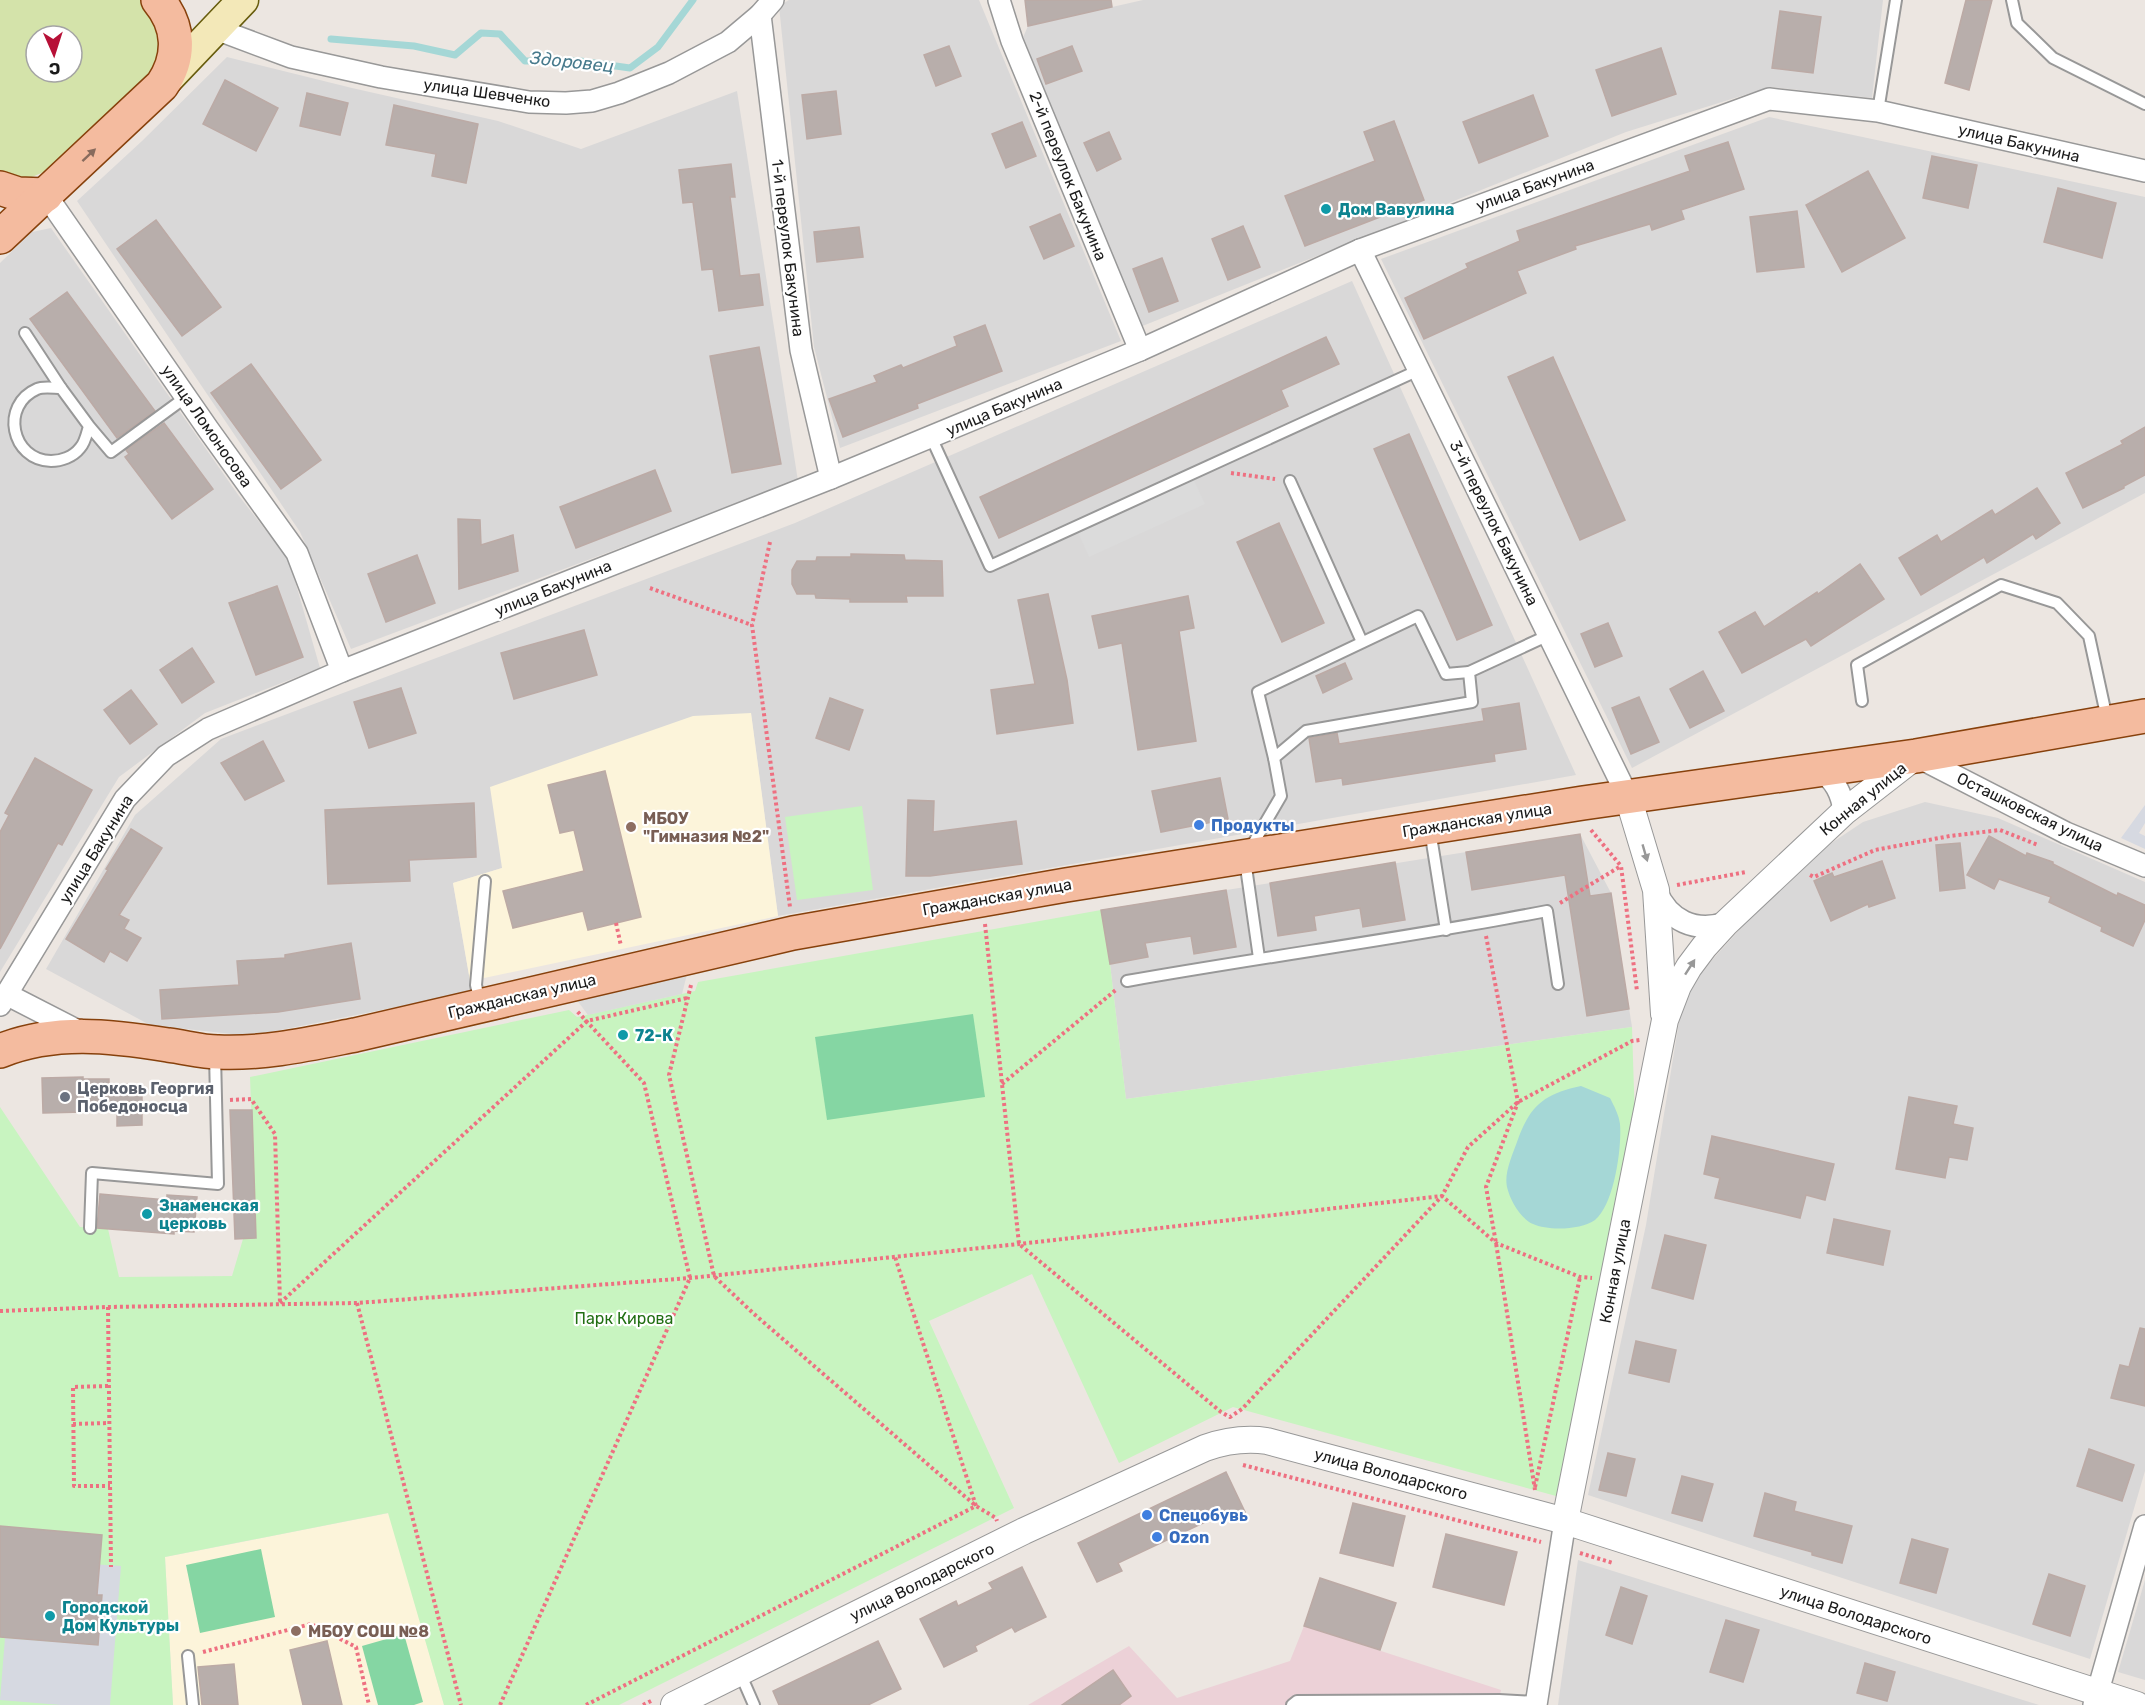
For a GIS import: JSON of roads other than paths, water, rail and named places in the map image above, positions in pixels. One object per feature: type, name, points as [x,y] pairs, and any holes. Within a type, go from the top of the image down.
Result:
[{"type":"main road","points":[[158,0],[170,18],[176,37],[175,57],[168,77],[162,85]]},
{"type":"main road","points":[[0,237],[162,85],[243,0]]},
{"type":"main road","points":[[0,188],[18,194],[46,195]]},
{"type":"main road","name":"Конная улица","points":[[1916,756],[2145,716]]},
{"type":"main road","name":"Гражданская улица","points":[[0,1051],[37,1040],[85,1035],[118,1037],[215,1052],[250,1053],[289,1048],[355,1035],[793,933],[1066,885],[1429,827],[1916,756]]},
{"type":"street","name":"2-й переулок Бакунина","points":[[999,0],[1012,41],[1140,350]]},
{"type":"street","name":"улица Шевченко","points":[[216,29],[291,57],[381,77],[529,102],[566,103],[592,101],[669,73],[728,42],[766,8]]},
{"type":"street","name":"1-й переулок Бакунина","points":[[766,8],[801,350],[831,478]]},
{"type":"street","name":"улица Бакунина","points":[[3,999],[125,799],[166,756],[208,729],[342,671],[931,437],[1140,350],[1360,250],[1769,99],[1878,111],[2145,171]]},
{"type":"street","name":"улица Ломоносова","points":[[46,195],[297,553],[342,671]]},
{"type":"street","name":"3-й переулок Бакунина","points":[[1360,250],[1628,797]]},
{"type":"street","name":"Конная улица","points":[[1565,1521],[1665,1020],[1678,986],[1704,947],[1726,923],[1844,812],[1916,756]]},
{"type":"street","name":"Осташковская улица","points":[[1916,756],[2066,833],[2145,866]]},
{"type":"street","points":[[1820,769],[1838,788],[1844,812]]},
{"type":"street","name":"Конная улица","points":[[1628,797],[1656,890],[1665,1020]]},
{"type":"street","points":[[1656,890],[1668,912],[1684,922],[1702,927],[1714,927],[1726,923]]},
{"type":"street","name":"Гражданская улица","points":[[3,999],[85,1035]]},
{"type":"street","name":"улица Володарского","points":[[674,1705],[1024,1531],[1204,1448],[1249,1439],[1267,1441],[1565,1521],[2096,1699],[2137,1705]]},
{"type":"street","points":[[1536,1704],[1565,1521]]},
{"type":"street","points":[[2096,1699],[2145,1526]]},
{"type":"lane","points":[[1878,111],[1896,0]]},
{"type":"lane","points":[[2012,0],[2017,23],[2053,58],[2145,104]]},
{"type":"lane","points":[[25,333],[89,426],[111,452],[186,397]]},
{"type":"lane","points":[[931,437],[990,566],[1419,370]]},
{"type":"lane","points":[[61,387],[38,389],[20,403],[13,425],[20,447],[39,460],[62,461],[81,448],[89,426]]},
{"type":"lane","points":[[1290,482],[1362,642]]},
{"type":"lane","points":[[1862,701],[1857,664],[2001,585],[2057,603],[2089,636],[2108,722]]},
{"type":"lane","points":[[1259,958],[1246,857],[1281,796],[1258,692],[1418,616],[1446,674],[1469,672],[1549,635]]},
{"type":"lane","points":[[1274,758],[1306,731],[1472,702],[1469,672]]},
{"type":"lane","points":[[1429,827],[1446,930]]},
{"type":"lane","points":[[480,1006],[476,986],[485,881]]},
{"type":"lane","points":[[1127,981],[1259,958],[1446,930],[1547,911],[1558,984]]},
{"type":"lane","points":[[90,1228],[92,1173],[218,1184],[215,1052]]},
{"type":"lane","points":[[188,1656],[193,1705]]},
{"type":"lane","points":[[739,1672],[754,1705]]},
{"type":"lane","points":[[1292,1705],[1297,1701],[1499,1700],[1536,1704]]},
{"type":"water","points":[[1581,1086],[1610,1098],[1619,1117],[1620,1147],[1612,1189],[1602,1213],[1595,1220],[1582,1226],[1564,1228],[1539,1226],[1524,1218],[1513,1203],[1506,1182],[1509,1164],[1522,1129],[1533,1110],[1548,1097]]},
{"type":"waterway","name":"Здоровец","points":[[331,39],[414,46],[455,55],[481,33],[500,34],[525,61],[580,61],[630,68],[658,47],[693,0]]},
{"type":"place","name":"Дом Вавулина","points":[[1326,209]]},
{"type":"place","name":"Продукты","points":[[1199,825]]},
{"type":"place","name":"МБОУ \"Гимназия №2\"","points":[[631,827]]},
{"type":"place","name":"72-К","points":[[623,1035]]},
{"type":"place","name":"Церковь Георгия Победоносца","points":[[65,1097]]},
{"type":"place","name":"Знаменская церковь","points":[[147,1214]]},
{"type":"place","name":"Спецобувь","points":[[1147,1515]]},
{"type":"place","name":"Ozon","points":[[1157,1537]]},
{"type":"place","name":"Городской Дом Культуры","points":[[50,1616]]},
{"type":"place","name":"МБОУ СОШ №8","points":[[296,1631]]},
{"type":"park label","name":"Парк Кирова","points":[[624,1318]]}]
